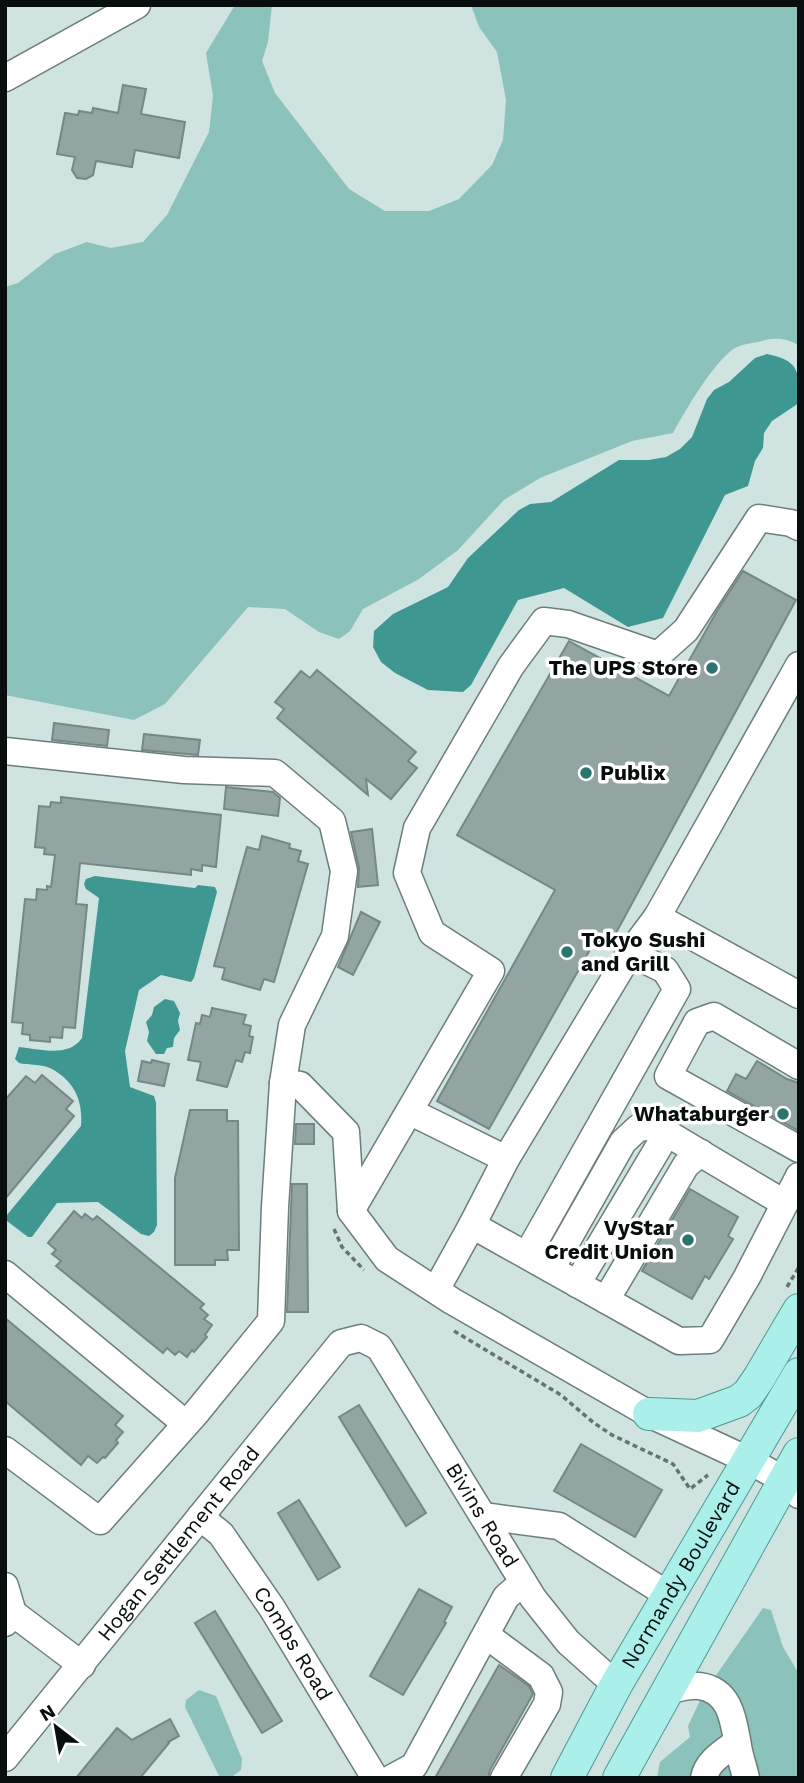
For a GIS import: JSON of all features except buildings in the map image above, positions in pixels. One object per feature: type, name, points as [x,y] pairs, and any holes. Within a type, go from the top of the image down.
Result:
[{"type":"main road","points":[[649,1414],[698,1416],[739,1401],[748,1394],[759,1378],[799,1310]]},
{"type":"main road","name":"Normandy Boulevard","points":[[567,1778],[617,1685],[799,1374]]},
{"type":"main road","name":"Normandy Boulevard","points":[[619,1778],[667,1690],[795,1477]]},
{"type":"street","points":[[5,78],[137,5]]},
{"type":"street","points":[[351,1210],[411,1112],[491,971],[432,933],[407,873],[416,828],[511,666],[544,621],[568,624],[658,655],[686,630],[759,518],[791,523],[799,527]]},
{"type":"street","points":[[436,1290],[506,1158],[630,953],[657,917],[789,710],[799,665]]},
{"type":"street","points":[[5,751],[184,770],[275,773],[332,821],[344,871],[335,936],[292,1025],[283,1083],[271,1321],[186,1424],[100,1521],[5,1450]]},
{"type":"street","points":[[657,917],[799,995]]},
{"type":"street","points":[[527,1255],[677,989],[665,970],[630,953]]},
{"type":"street","points":[[799,1066],[714,1016],[697,1022],[668,1076],[799,1149]]},
{"type":"street","points":[[283,1083],[300,1084],[346,1132],[351,1210],[387,1259],[649,1414],[750,1461],[795,1477]]},
{"type":"street","points":[[411,1112],[506,1158]]},
{"type":"street","points":[[581,1286],[686,1165],[677,1139]]},
{"type":"street","points":[[581,1286],[677,1139]]},
{"type":"street","points":[[677,1139],[784,1203]]},
{"type":"street","points":[[472,1225],[679,1341],[710,1340],[747,1277],[799,1175]]},
{"type":"street","points":[[5,1275],[186,1424]]},
{"type":"street","name":"Bivins Road","points":[[361,1338],[379,1347],[523,1582],[568,1642],[617,1685]]},
{"type":"street","name":"Hogan Settlement Road","points":[[5,1758],[341,1343],[361,1338]]},
{"type":"street","points":[[483,1516],[559,1526],[670,1596]]},
{"type":"street","name":"Combs Road","points":[[200,1517],[221,1534],[272,1608],[375,1778]]},
{"type":"street","points":[[410,1774],[506,1597],[523,1582]]},
{"type":"street","points":[[5,1586],[8,1617],[82,1665]]},
{"type":"street","points":[[486,1635],[541,1676],[549,1692],[547,1704],[504,1778]]},
{"type":"street","points":[[667,1690],[701,1686],[718,1694],[729,1707],[735,1722],[746,1778]]},
{"type":"street","points":[[704,1778],[715,1759],[737,1742]]},
{"type":"shaded area","points":[[235,5],[272,5],[268,42],[262,61],[275,93],[349,189],[385,211],[429,211],[459,199],[492,165],[503,140],[506,100],[497,52],[479,27],[471,5],[799,5],[799,346],[791,341],[776,339],[735,348],[709,375],[673,433],[632,441],[540,478],[504,500],[458,550],[419,579],[363,609],[350,631],[339,639],[319,632],[285,609],[248,607],[165,704],[134,720],[5,695],[5,287],[18,283],[55,254],[87,242],[111,248],[143,242],[167,215],[209,132],[213,96],[206,53]]},
{"type":"shaded area","points":[[767,354],[786,360],[796,370],[799,403],[772,421],[764,433],[763,448],[755,461],[748,486],[725,495],[663,618],[628,627],[564,588],[518,600],[471,685],[463,692],[428,690],[395,673],[381,662],[373,647],[374,631],[393,614],[448,587],[468,558],[519,510],[530,504],[551,502],[619,460],[666,457],[680,449],[692,437],[707,399],[714,390],[729,382],[755,358]]},
{"type":"shaded area","points":[[95,876],[195,888],[198,885],[215,887],[217,892],[194,978],[191,982],[161,975],[139,990],[125,1051],[130,1087],[154,1096],[156,1103],[157,1225],[149,1236],[141,1234],[98,1202],[57,1203],[32,1237],[28,1237],[7,1221],[6,1216],[81,1126],[81,1108],[72,1086],[60,1074],[49,1067],[19,1063],[15,1059],[19,1047],[61,1050],[76,1044],[82,1038],[99,898],[86,889],[84,884],[86,879]]},
{"type":"shaded area","points":[[165,999],[174,1001],[180,1013],[180,1030],[174,1038],[173,1047],[167,1048],[164,1054],[156,1054],[147,1041],[149,1032],[146,1022],[154,1007]]},
{"type":"shaded area","points":[[763,1608],[771,1610],[783,1647],[799,1674],[799,1778],[657,1778],[660,1762],[690,1737],[688,1726],[703,1694]]},
{"type":"shaded area","points":[[199,1690],[216,1696],[242,1759],[241,1770],[230,1778],[220,1778],[185,1707],[186,1700]]},
{"type":"place","name":"The UPS Store","points":[[712,668]]},
{"type":"place","name":"Publix","points":[[586,773]]},
{"type":"place","name":"Tokyo Sushi and Grill","points":[[567,952]]},
{"type":"place","name":"Whataburger","points":[[783,1114]]},
{"type":"place","name":"VyStar Credit Union","points":[[688,1240]]}]
